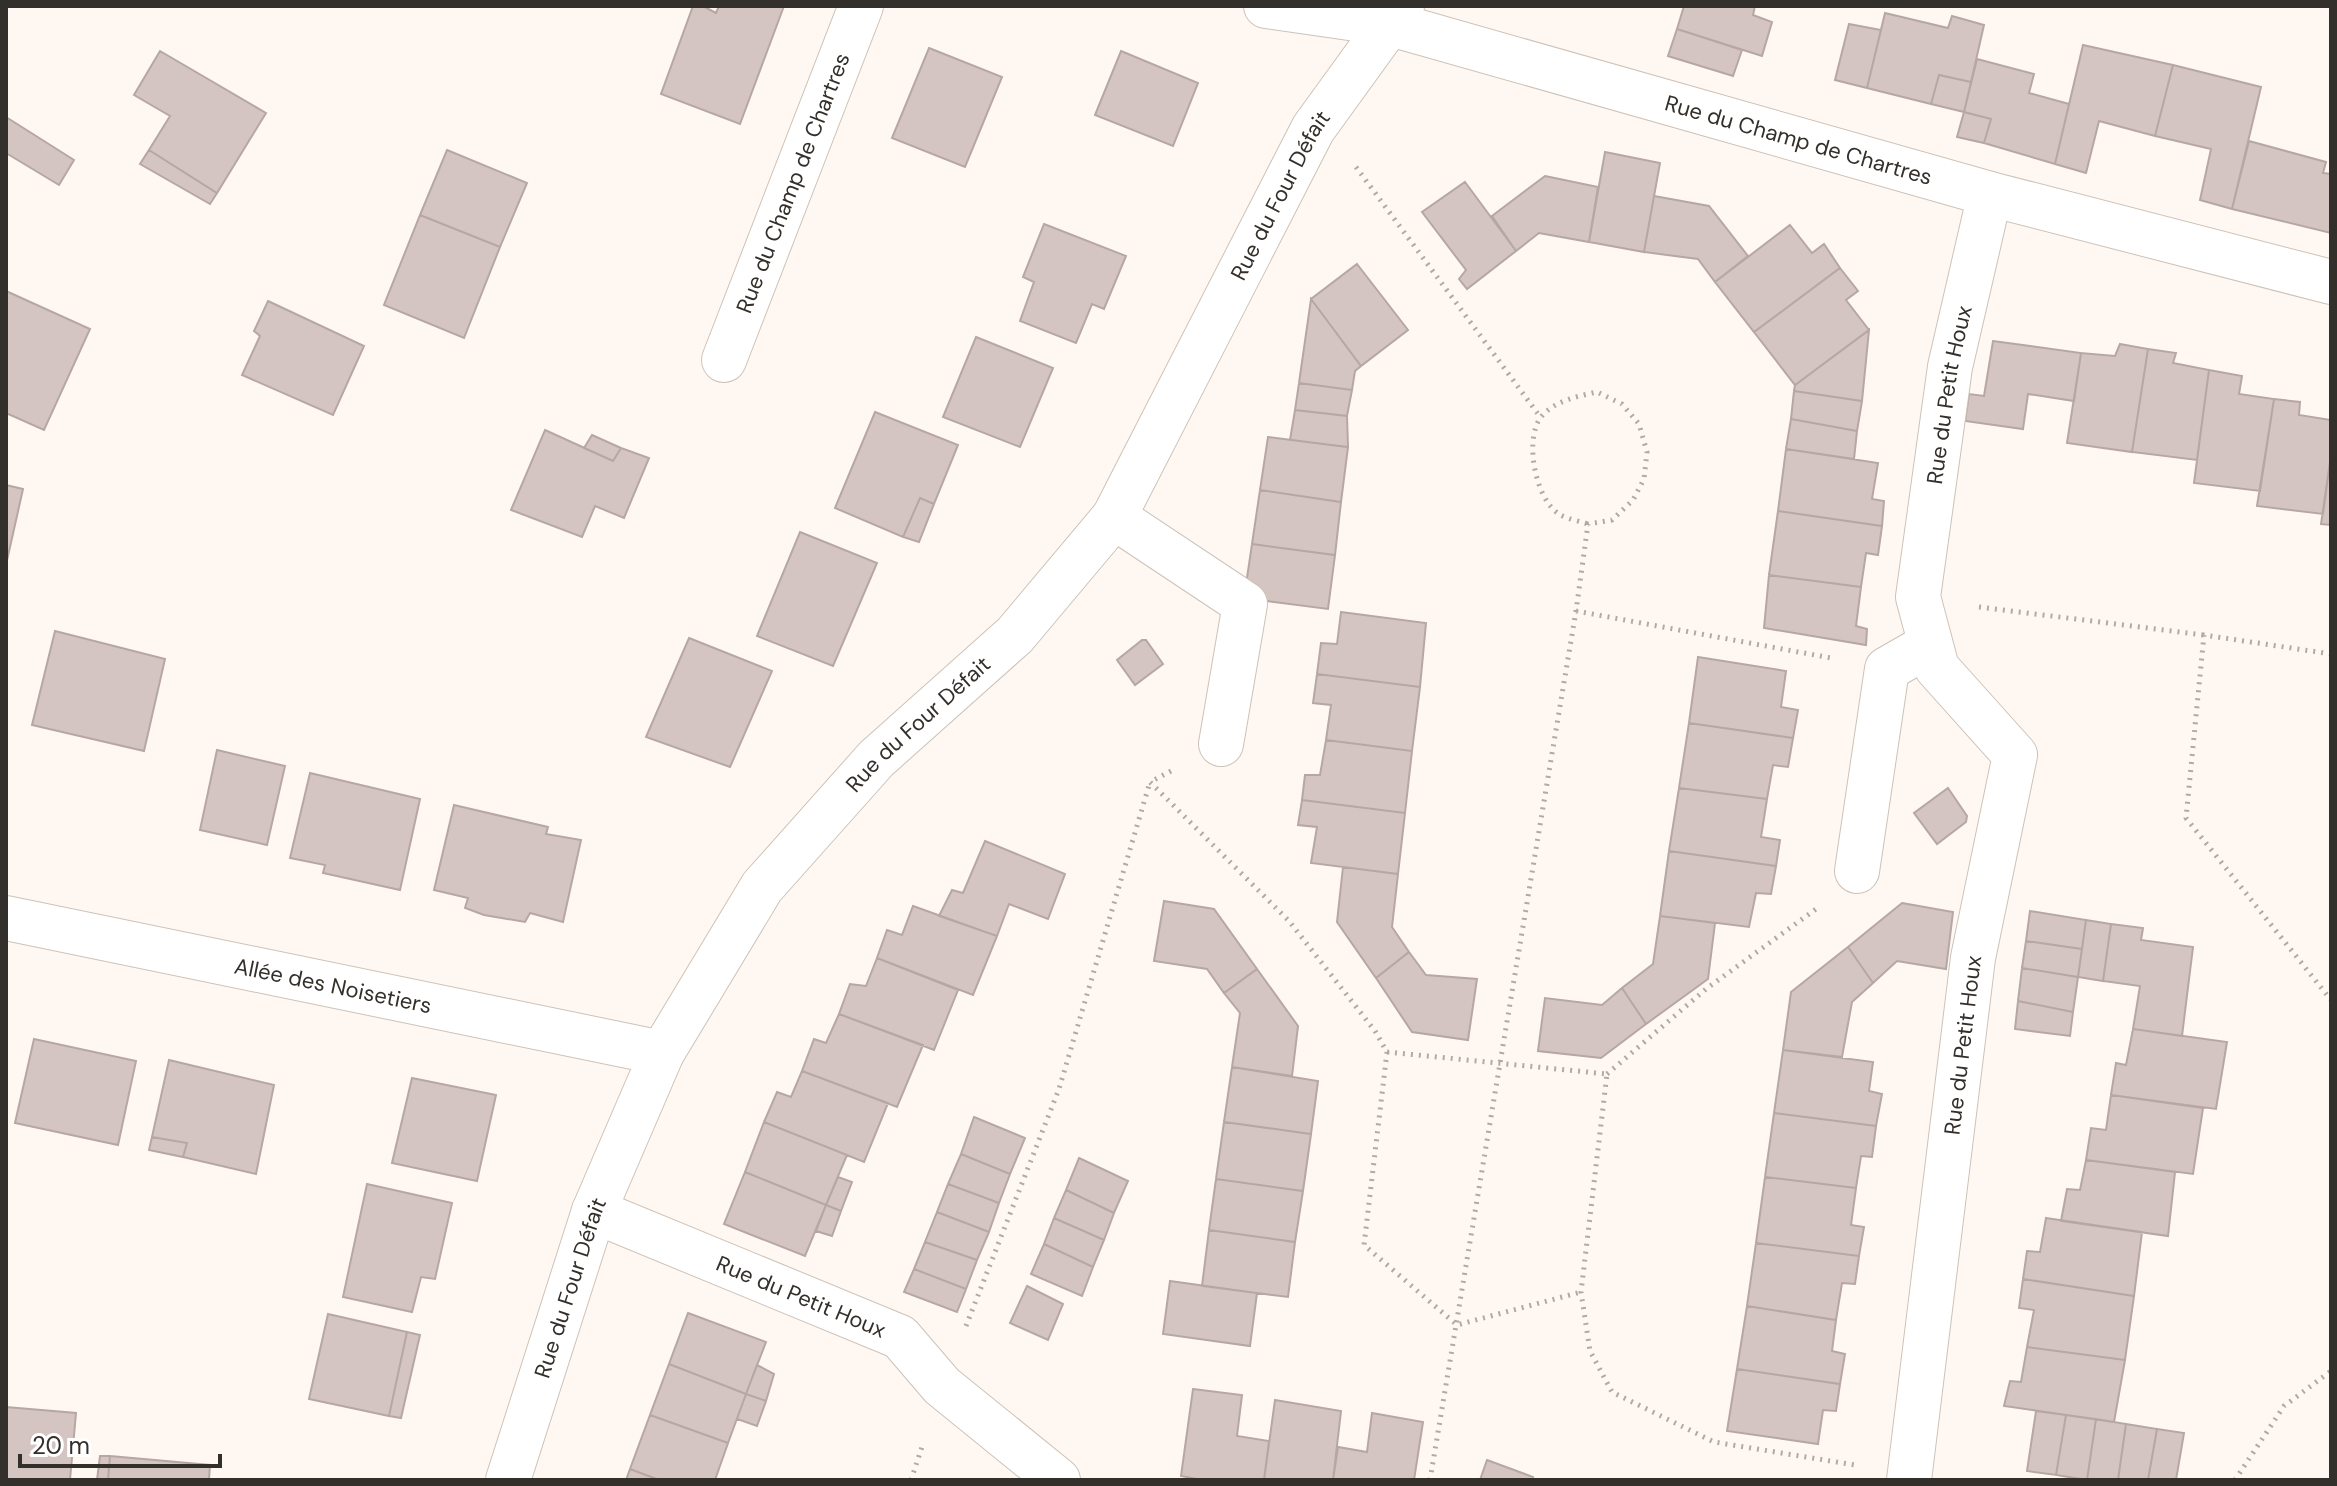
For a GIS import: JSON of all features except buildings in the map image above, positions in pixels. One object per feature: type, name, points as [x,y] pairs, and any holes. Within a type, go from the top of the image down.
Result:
[{"type":"street","name":"Rue du Champ de Chartres","points":[[724,360],[861,6]]},
{"type":"street","name":"Rue du Champ de Chartres","points":[[1266,6],[1396,15],[1990,194],[2331,282]]},
{"type":"street","name":"Rue du Four Défait","points":[[508,1480],[594,1211],[662,1053],[762,887],[876,759],[1015,635],[1114,517],[1321,119],[1396,15]]},
{"type":"street","name":"Rue du Petit Houx","points":[[1910,1477],[1973,958],[2015,755],[1937,668],[1918,597],[1950,367],[1990,194]]},
{"type":"street","points":[[1114,517],[1245,604],[1221,744]]},
{"type":"street","points":[[1857,871],[1887,669],[1929,645]]},
{"type":"street","name":"Allée des Noisetiers","points":[[6,918],[662,1053]]},
{"type":"street","name":"Rue du Petit Houx","points":[[594,1211],[900,1337],[942,1386],[1058,1480]]},
{"type":"path","points":[[1321,119],[1541,418]]},
{"type":"path","points":[[1597,392],[1622,404],[1639,424],[1647,452],[1644,479],[1633,500],[1612,520],[1588,524],[1558,514],[1544,497],[1535,476],[1533,443],[1541,418],[1568,398],[1597,392]]},
{"type":"path","points":[[1430,1480],[1588,524]]},
{"type":"path","points":[[1918,597],[2331,654]]},
{"type":"path","points":[[1576,611],[1887,669]]},
{"type":"path","points":[[2204,635],[2186,818],[2331,1000]]},
{"type":"path","points":[[911,1480],[942,1386],[1059,1089],[1150,782],[1221,744]]},
{"type":"path","points":[[1150,782],[1289,921],[1375,1031],[1387,1052],[1364,1245],[1457,1325]]},
{"type":"path","points":[[1857,871],[1820,907],[1706,989],[1607,1074],[1581,1292],[1590,1351],[1612,1392],[1714,1442],[1910,1477]]},
{"type":"path","points":[[1387,1052],[1607,1074]]},
{"type":"path","points":[[1457,1325],[1581,1292]]},
{"type":"path","points":[[2235,1480],[2284,1406],[2331,1371]]}]
